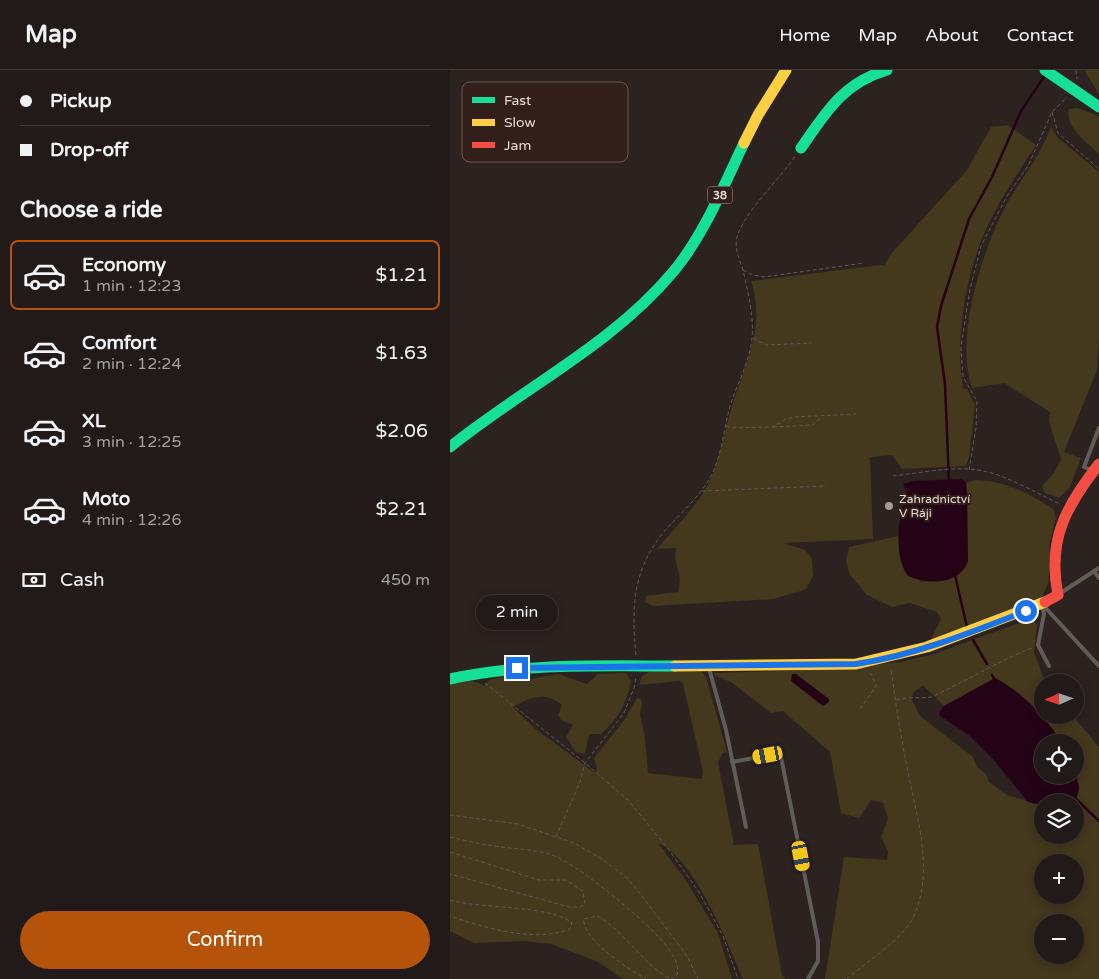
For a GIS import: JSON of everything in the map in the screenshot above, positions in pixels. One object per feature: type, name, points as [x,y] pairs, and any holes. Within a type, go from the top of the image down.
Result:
[{"type":"street","name":"38","points":[[450,447],[504,405],[605,336],[638,309],[663,282],[690,249],[711,212],[758,117],[786,70]]},
{"type":"street","points":[[801,148],[846,89],[868,75],[887,70]]},
{"type":"street","points":[[1049,73],[1099,107]]},
{"type":"street","points":[[450,679],[472,674],[533,667],[856,664],[890,658],[937,645],[1042,604],[1058,594],[1052,564],[1056,542],[1068,508],[1096,468]]},
{"type":"lane","points":[[1096,468],[1084,467],[1099,428]]},
{"type":"lane","points":[[1058,594],[1099,568]]},
{"type":"lane","points":[[1094,571],[1099,578]]},
{"type":"lane","points":[[1042,604],[1044,614],[1038,646],[1049,666]]},
{"type":"lane","points":[[1042,604],[1099,666]]},
{"type":"lane","points":[[709,666],[746,827]]},
{"type":"lane","points":[[732,762],[776,754],[781,757],[818,942],[818,961],[808,979]]},
{"type":"path","points":[[969,470],[976,428],[977,401],[963,376],[960,347],[972,280],[981,246],[989,228],[1028,166],[1052,112],[1074,91]]},
{"type":"path","points":[[1052,112],[1058,133],[1099,169]]},
{"type":"path","points":[[556,837],[580,782],[585,763],[624,713],[634,688],[637,667],[634,596],[643,564],[661,536],[701,492],[713,472],[752,338],[748,300],[735,245],[738,234],[745,220],[801,148]]},
{"type":"path","points":[[742,269],[753,275],[764,277],[864,263]]},
{"type":"path","points":[[752,338],[766,345],[811,343]]},
{"type":"path","points":[[773,427],[786,419],[856,414]]},
{"type":"path","points":[[725,426],[732,428],[813,425],[822,416]]},
{"type":"path","points":[[893,476],[969,470],[999,475],[1068,508]]},
{"type":"path","points":[[701,492],[826,486]]},
{"type":"path","points":[[896,700],[908,696],[931,697],[1008,658],[1038,646]]},
{"type":"path","points":[[847,979],[900,936],[912,918],[921,892],[924,867],[920,836],[890,658]]},
{"type":"path","points":[[856,664],[872,675],[876,681],[876,686],[860,709]]},
{"type":"path","points":[[472,674],[501,693],[628,800],[669,850],[699,892],[723,936],[738,979]]},
{"type":"path","points":[[450,815],[518,824],[574,843],[627,878],[687,956],[698,979]]},
{"type":"path","points":[[450,837],[510,848],[535,850],[559,858],[588,877],[648,925],[672,952],[678,970],[677,975],[672,978],[655,967],[608,922],[597,916],[584,919],[583,925],[601,947],[646,979]]},
{"type":"path","points":[[450,852],[540,880],[566,880],[583,891],[585,904],[580,907],[569,907],[450,874]]},
{"type":"path","points":[[450,900],[490,908],[552,914],[567,918],[572,923],[570,929],[562,932],[542,934],[510,931],[450,916]]},
{"type":"shaded area","points":[[1085,70],[1099,70],[1099,94],[1086,73]]},
{"type":"shaded area","points":[[1077,108],[1099,116],[1099,154],[1078,134],[1070,122],[1068,116],[1069,109]]},
{"type":"shaded area","points":[[1008,125],[1036,145],[990,221],[975,260],[964,303],[960,347],[963,389],[967,389],[975,405],[969,457],[966,466],[902,469],[892,455],[870,457],[873,539],[783,543],[805,550],[812,558],[813,576],[806,589],[773,599],[653,606],[645,602],[646,596],[678,592],[680,579],[675,558],[676,548],[657,549],[700,498],[714,470],[752,347],[756,315],[751,281],[884,266],[891,254],[967,170],[991,127]]},
{"type":"shaded area","points":[[1051,127],[1058,138],[1099,172],[1099,338],[1097,370],[1064,452],[1081,458],[1070,487],[1059,498],[1045,493],[1042,486],[1054,473],[1061,460],[1049,421],[1050,412],[1004,383],[972,388],[967,367],[969,318],[981,266],[999,219],[1037,156]]},
{"type":"shaded area","points":[[962,479],[966,483],[967,492],[968,561],[964,569],[951,579],[934,582],[908,576],[900,558],[898,536],[901,513],[907,493],[903,484],[913,481]]},
{"type":"shaded area","points":[[976,480],[997,483],[1017,489],[1054,510],[1056,518],[1049,545],[1051,559],[1048,584],[1041,599],[928,645],[941,619],[937,612],[910,603],[892,607],[867,595],[850,575],[846,561],[849,547],[899,536],[900,556],[921,582],[950,579],[968,561],[966,483]]},
{"type":"shaded area","points":[[1033,618],[1037,625],[1034,652],[1042,674],[1034,674],[1034,707],[1005,683],[995,678],[944,706],[923,685],[914,692],[911,698],[920,716],[973,757],[977,767],[986,774],[989,782],[1007,795],[1034,803],[1034,844],[1084,844],[1084,794],[1078,794],[1078,784],[1084,784],[1084,734],[1056,734],[1048,724],[1080,724],[1099,747],[1099,979],[825,979],[844,857],[887,860],[888,851],[881,837],[888,818],[883,803],[871,800],[859,818],[841,813],[830,752],[783,711],[771,713],[731,682],[715,676],[715,673],[807,670],[900,662],[934,654]]},
{"type":"shaded area","points":[[651,671],[701,671],[706,677],[727,752],[723,753],[718,762],[734,845],[758,844],[782,975],[785,979],[743,979],[719,924],[697,883],[672,852],[658,843],[685,879],[718,933],[732,979],[623,979],[596,961],[551,944],[524,941],[474,943],[450,931],[450,684],[472,681],[484,686],[489,680],[501,677],[519,681],[558,674],[587,684],[598,674],[626,673],[631,681],[621,710],[601,734],[589,734],[585,754],[576,752],[566,737],[573,725],[561,720],[558,715],[562,705],[556,701],[550,698],[538,697],[526,700],[513,707],[533,727],[595,773],[597,768],[594,758],[625,719],[637,698],[641,699],[640,715],[645,737],[648,773],[702,779],[703,771],[683,684],[680,681],[639,685],[642,676]]},
{"type":"shaded area","points":[[792,674],[796,674],[829,699],[829,702],[823,706],[791,681]]},
{"type":"shaded area","points":[[995,678],[1005,683],[1034,707],[1034,724],[1048,724],[1056,734],[1034,734],[1034,784],[1078,784],[1077,794],[1034,794],[1034,803],[1028,802],[993,759],[970,736],[940,716],[939,712],[944,706]]},
{"type":"waterway","points":[[949,482],[945,384],[937,327],[941,306],[969,219],[992,177],[1021,111],[1045,75]]},
{"type":"waterway","points":[[955,575],[967,627]]},
{"type":"waterway","points":[[973,640],[987,664]]},
{"type":"waterway","points":[[992,675],[995,681]]},
{"type":"waterway","points":[[1084,807],[1099,821]]},
{"type":"traffic: fast","points":[[801,148],[837,100],[859,83],[887,70]]},
{"type":"traffic: fast","points":[[1045,70],[1099,107]]},
{"type":"traffic: fast","points":[[450,447],[595,344],[649,298],[684,258],[704,227],[744,143]]},
{"type":"traffic: fast","points":[[450,679],[506,670],[562,666],[675,666]]},
{"type":"traffic: slow","points":[[744,143],[758,115],[786,70]]},
{"type":"traffic: slow","points":[[675,666],[856,664],[927,647],[1045,602]]},
{"type":"traffic: jam","points":[[1045,602],[1058,595],[1055,557],[1057,540],[1062,525],[1077,494],[1099,464]]},
{"type":"place","name":"Zahradnictví V Ráji","points":[[889,506]]},
{"type":"route","points":[[517,668],[563,666],[824,666],[856,664],[884,660],[937,645],[1026,611]]}]
